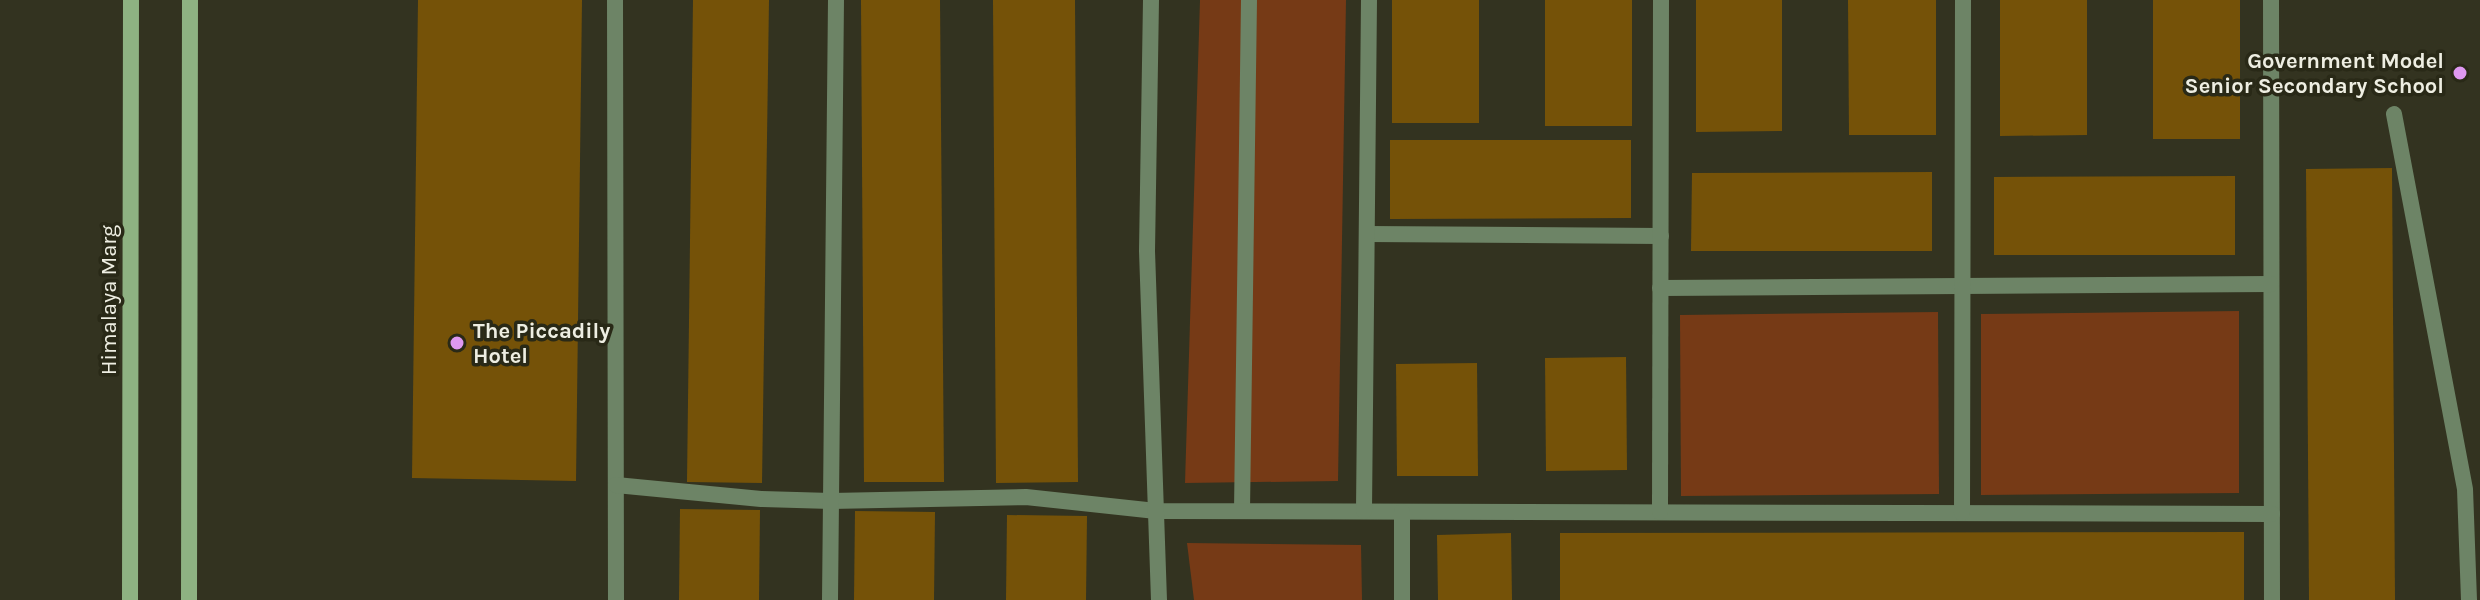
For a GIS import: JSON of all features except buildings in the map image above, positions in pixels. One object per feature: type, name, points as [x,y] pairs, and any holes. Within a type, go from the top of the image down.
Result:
[{"type":"main road","name":"Himalaya Marg","points":[[130,600],[131,0]]},
{"type":"main road","points":[[189,600],[190,0]]},
{"type":"street","points":[[615,0],[616,600]]},
{"type":"street","points":[[830,600],[836,0]]},
{"type":"street","points":[[1151,0],[1147,251],[1159,600]]},
{"type":"street","points":[[1242,511],[1249,0]]},
{"type":"street","points":[[1364,511],[1369,0]]},
{"type":"street","points":[[1660,512],[1661,0]]},
{"type":"street","points":[[1962,513],[1963,0]]},
{"type":"street","points":[[2271,0],[2272,600]]},
{"type":"street","points":[[2394,114],[2465,489],[2469,600]]},
{"type":"street","points":[[1367,234],[1661,236]]},
{"type":"street","points":[[1660,288],[2271,284]]},
{"type":"street","points":[[616,485],[761,499],[831,501],[1026,497],[1156,511],[2272,514]]},
{"type":"street","points":[[1402,512],[1402,600]]},
{"type":"shaded area","points":[[1200,0],[1346,0],[1338,481],[1185,483]]},
{"type":"shaded area","points":[[2239,311],[2239,493],[1981,495],[1981,314]]},
{"type":"shaded area","points":[[1938,312],[1939,494],[1681,496],[1680,315]]},
{"type":"shaded area","points":[[1187,543],[1361,545],[1362,600],[1194,600]]},
{"type":"place","name":"Government Model Senior Secondary School","points":[[2460,73]]},
{"type":"place","name":"The Piccadily Hotel","points":[[457,343]]}]
